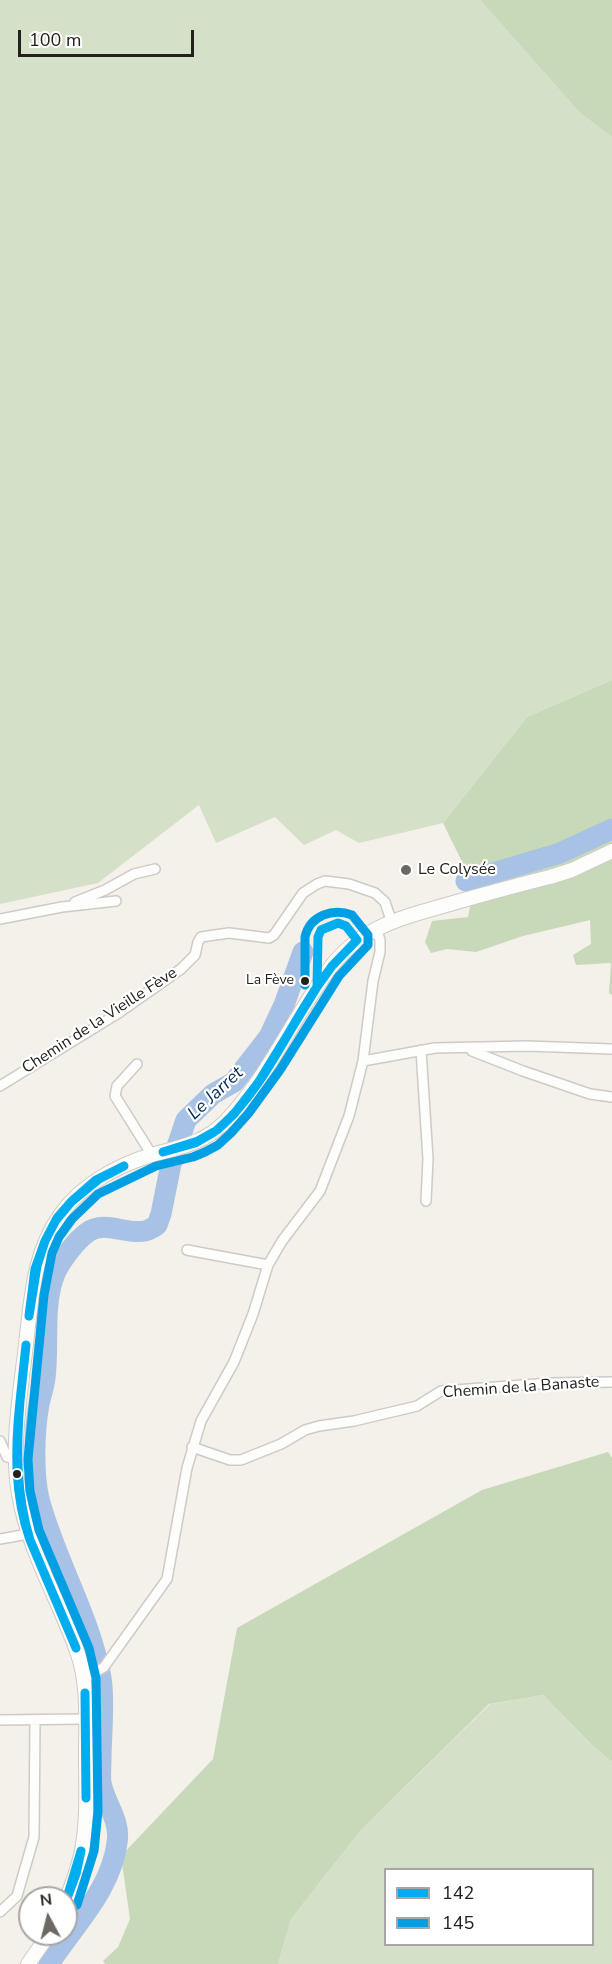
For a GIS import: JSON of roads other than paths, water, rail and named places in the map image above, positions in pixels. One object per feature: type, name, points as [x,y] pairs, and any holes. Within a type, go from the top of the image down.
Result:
[{"type":"main road","points":[[71,1886],[82,1849],[86,1810],[88,1676],[28,1534],[8,1458],[32,1293],[37,1265],[45,1240],[63,1211],[91,1184],[159,1154],[189,1146],[211,1135],[238,1107],[270,1063],[329,969],[357,940],[391,921],[550,877],[572,870],[612,851]]},
{"type":"main road","points":[[28,1964],[41,1946]]},
{"type":"street","points":[[62,907],[105,890],[134,874],[155,869]]},
{"type":"street","name":"Chemin de la Vieille Fève","points":[[0,1086],[117,1014],[181,969],[195,955],[201,937],[229,933],[269,938],[274,935],[303,893],[325,881],[357,886],[375,893],[385,902],[391,921]]},
{"type":"street","points":[[0,919],[62,907],[116,900]]},
{"type":"street","points":[[88,1676],[105,1667],[166,1579],[192,1447],[201,1421],[234,1362],[253,1314],[268,1265],[282,1241],[320,1191],[350,1116],[363,1061],[373,981],[380,952],[380,940],[376,928]]},
{"type":"street","points":[[363,1061],[422,1050],[527,1046],[612,1049]]},
{"type":"street","points":[[467,1049],[590,1094],[612,1097]]},
{"type":"street","points":[[422,1050],[428,1159],[426,1201]]},
{"type":"street","points":[[137,1064],[117,1086],[116,1096],[159,1154]]},
{"type":"street","points":[[187,1250],[268,1265]]},
{"type":"street","name":"Chemin de la Banaste","points":[[192,1447],[230,1460],[241,1460],[281,1444],[305,1430],[417,1406],[441,1391],[550,1383],[612,1382]]},
{"type":"street","points":[[0,1441],[8,1458]]},
{"type":"street","points":[[0,1539],[28,1534]]},
{"type":"street","points":[[0,1720],[86,1719]]},
{"type":"street","points":[[0,1912],[17,1896],[34,1838],[35,1720]]},
{"type":"waterway","name":"Le Jarret","points":[[466,881],[560,853],[612,829]]},
{"type":"waterway","name":"Le Jarret","points":[[49,1964],[99,1892],[113,1860],[118,1835],[115,1819],[101,1783],[103,1697],[96,1655],[46,1522],[37,1489],[35,1439],[37,1415],[45,1378],[50,1291],[55,1273],[63,1260],[88,1232],[101,1227],[138,1232],[157,1225],[171,1164],[186,1120],[213,1094],[234,1082],[269,1037],[284,1005],[303,952]]},
{"type":"place","name":"Le Colysée","points":[[406,870]]},
{"type":"place","name":"La Fève","points":[[305,981]]}]
